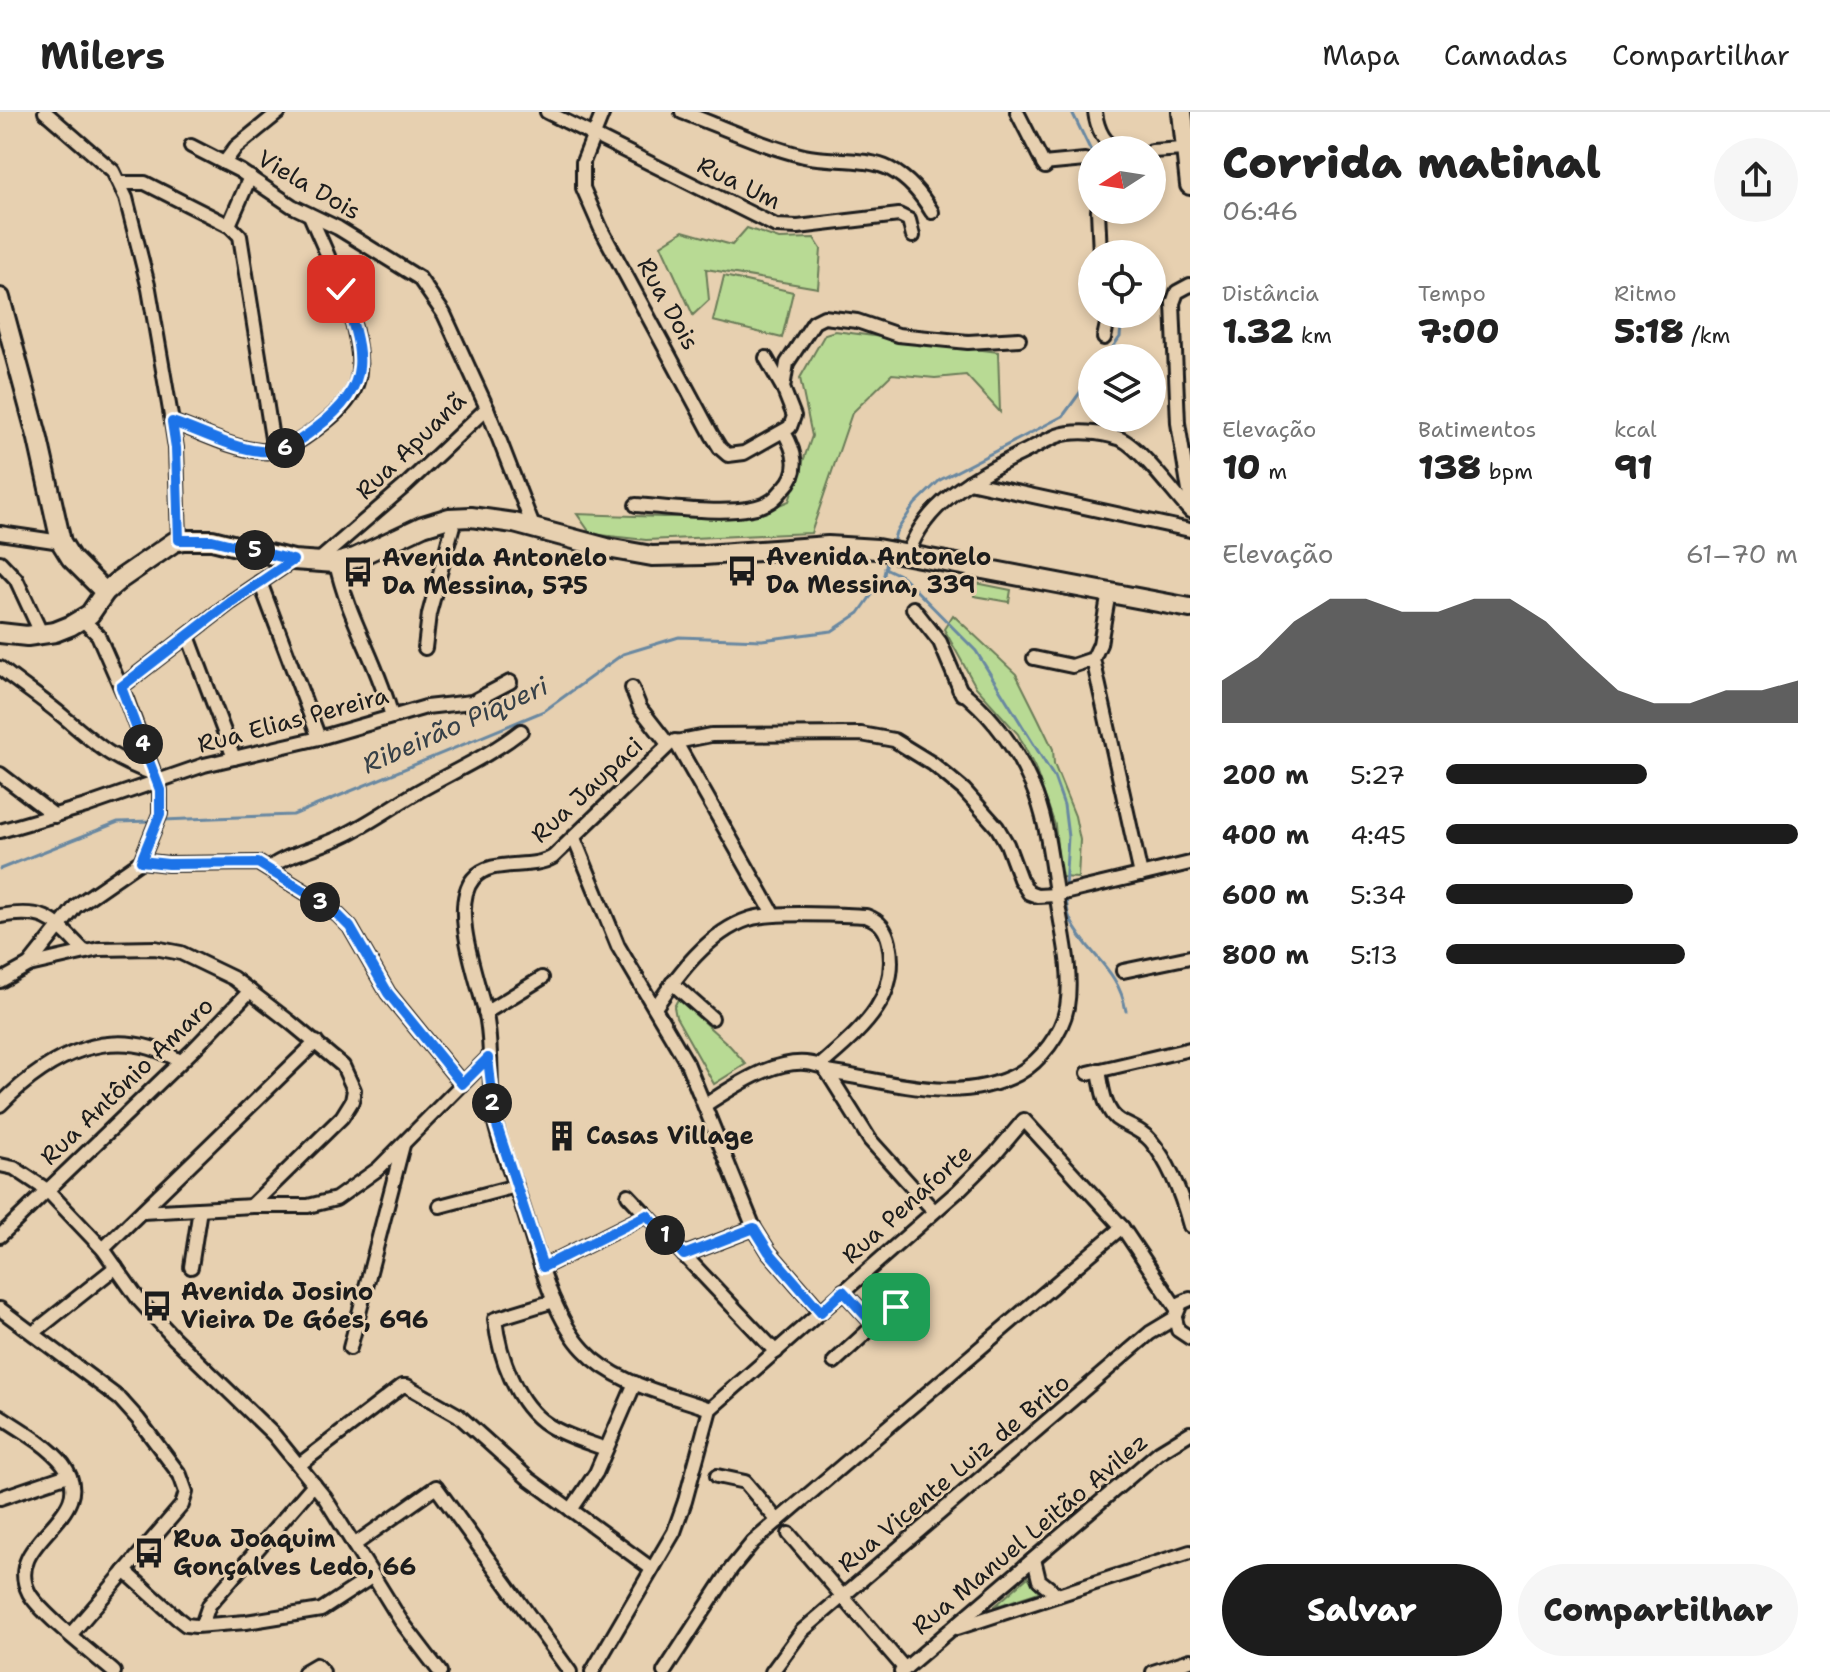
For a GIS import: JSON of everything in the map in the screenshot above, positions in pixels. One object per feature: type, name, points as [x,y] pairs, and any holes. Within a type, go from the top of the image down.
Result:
[{"type":"street","points":[[45,112],[101,160],[120,183],[141,251],[172,422],[176,448],[179,540]]},
{"type":"street","points":[[224,163],[243,140],[279,112]]},
{"type":"street","name":"Rua Um","points":[[547,112],[776,226],[789,228],[899,215],[909,220],[913,236]]},
{"type":"street","name":"Rua Dois","points":[[603,112],[582,170],[587,197],[716,443],[728,455],[739,455],[784,432]]},
{"type":"street","points":[[682,112],[743,137],[791,152],[886,167],[914,187],[932,212]]},
{"type":"street","points":[[1017,112],[1044,165],[1078,164]]},
{"type":"street","points":[[1095,112],[1103,136]]},
{"type":"street","points":[[1182,112],[1190,185]]},
{"type":"street","name":"Viela Dois","points":[[191,146],[250,177],[285,202],[338,228],[403,266]]},
{"type":"street","points":[[1166,150],[1184,149]]},
{"type":"street","points":[[229,225],[250,177]]},
{"type":"street","points":[[120,183],[145,183],[229,225],[240,236],[274,451]]},
{"type":"street","points":[[172,422],[250,449],[274,451],[303,439],[340,409],[352,393],[359,374],[349,312],[310,215]]},
{"type":"street","name":"Rua Apuanã","points":[[315,563],[406,485],[487,408],[437,302],[423,281],[403,266]]},
{"type":"street","points":[[1190,285],[1177,292],[1173,303],[1179,431],[1190,497]]},
{"type":"street","points":[[0,298],[38,439],[61,542],[71,558],[105,592]]},
{"type":"street","points":[[783,388],[787,363],[814,322],[824,317],[857,321],[898,335],[968,342],[1019,339]]},
{"type":"street","points":[[1104,338],[1106,328]]},
{"type":"street","points":[[636,505],[743,509],[770,502],[791,480],[796,463],[792,445],[784,432],[790,427],[794,416],[766,358]]},
{"type":"street","points":[[487,408],[534,529]]},
{"type":"street","points":[[904,553],[931,512],[969,482],[1058,436],[1099,434],[1126,441],[1190,511]]},
{"type":"street","points":[[969,482],[1190,530]]},
{"type":"street","points":[[425,648],[429,614],[455,518]]},
{"type":"street","points":[[0,633],[42,635],[83,620],[105,592],[179,540],[212,540],[293,560],[336,563],[375,550],[423,526],[455,518],[496,519],[617,551],[652,556],[828,546],[877,549],[1190,608]]},
{"type":"street","points":[[0,533],[61,542]]},
{"type":"street","points":[[121,687],[293,560]]},
{"type":"street","points":[[0,562],[19,586],[42,635]]},
{"type":"street","points":[[336,563],[344,598],[379,677],[392,717]]},
{"type":"street","points":[[260,582],[319,738]]},
{"type":"street","points":[[1109,592],[1100,644],[1093,659],[1141,875]]},
{"type":"street","points":[[705,1105],[767,1071],[795,1064],[947,1092],[988,1086],[1021,1072],[1041,1056],[1060,1027],[1067,1008],[1065,893],[1039,802],[1031,781],[1002,731],[959,689],[940,642],[913,608]]},
{"type":"street","points":[[29,965],[60,924],[95,891],[143,856],[160,814],[160,790],[121,687],[98,635],[83,620]]},
{"type":"street","points":[[188,636],[234,758]]},
{"type":"street","points":[[1034,658],[1072,666],[1093,659]]},
{"type":"street","points":[[0,668],[104,751],[155,777]]},
{"type":"street","name":"Rua Elias Pereira","points":[[0,831],[55,816],[155,777],[319,738],[442,703],[472,702],[510,682]]},
{"type":"street","points":[[632,688],[640,708],[672,743],[774,915]]},
{"type":"street","points":[[269,868],[282,859],[341,837],[374,820],[417,792],[485,756],[521,731]]},
{"type":"street","name":"Rua Jaupaci","points":[[710,1409],[635,1383],[603,1367],[584,1350],[554,1301],[495,1120],[485,1013],[464,916],[467,889],[479,874],[491,868],[546,861],[672,743],[695,736],[727,734],[861,734],[894,740],[933,764],[964,790],[1007,844],[1020,879],[1029,893],[1044,897],[1065,893]]},
{"type":"street","points":[[0,774],[55,816]]},
{"type":"street","points":[[574,838],[618,946],[687,1063],[754,1228],[769,1252],[821,1312]]},
{"type":"street","points":[[143,856],[177,864],[248,861],[269,868],[338,915],[364,948],[388,993],[462,1084]]},
{"type":"street","points":[[1065,893],[1190,863]]},
{"type":"street","points":[[0,916],[31,913],[60,924],[85,952]]},
{"type":"street","points":[[655,1008],[672,983],[700,952],[747,919],[774,915],[866,916],[881,924],[887,935],[891,968],[884,1000],[823,1069]]},
{"type":"street","points":[[0,981],[29,965],[85,952],[132,947],[181,953],[218,968],[343,1066],[353,1091],[352,1101],[342,1117],[251,1206]]},
{"type":"street","points":[[1123,971],[1190,957]]},
{"type":"street","points":[[485,1013],[542,978]]},
{"type":"street","points":[[672,983],[712,1018]]},
{"type":"street","name":"Rua Antônio Amaro","points":[[0,1236],[250,991]]},
{"type":"street","points":[[103,1249],[316,1042]]},
{"type":"street","points":[[0,1105],[40,1070],[84,1049],[132,1045],[167,1054],[180,1061]]},
{"type":"street","points":[[1190,1049],[1093,1072],[1111,1112],[1117,1119],[1144,1134],[1158,1150],[1177,1184],[1190,1226]]},
{"type":"street","points":[[142,1212],[308,1206],[336,1199],[363,1182],[488,1058]]},
{"type":"street","points":[[823,1069],[870,1140],[934,1211]]},
{"type":"street","name":"Rua Penaforte","points":[[710,1409],[983,1167],[1024,1120],[1122,1227]]},
{"type":"street","points":[[350,1348],[404,1142]]},
{"type":"street","points":[[0,1165],[14,1168],[47,1190],[103,1249],[139,1300],[174,1338],[274,1435],[314,1484],[408,1630],[440,1672]]},
{"type":"street","points":[[440,1206],[516,1186]]},
{"type":"street","points":[[628,1195],[776,1352]]},
{"type":"street","points":[[191,1267],[200,1209]]},
{"type":"street","points":[[543,1267],[647,1215]]},
{"type":"street","points":[[664,1672],[731,1569],[753,1542],[1122,1227],[1176,1313],[1178,1330],[1190,1338]]},
{"type":"street","points":[[684,1255],[754,1228]]},
{"type":"street","points":[[33,1333],[116,1267]]},
{"type":"street","points":[[843,1291],[874,1325]]},
{"type":"street","name":"Rua Vicente Luiz de Brito","points":[[772,1672],[802,1631],[1190,1299]]},
{"type":"street","points":[[554,1301],[495,1319],[508,1366],[529,1409],[550,1427],[606,1449]]},
{"type":"street","points":[[834,1362],[891,1310],[899,1308]]},
{"type":"street","points":[[0,1309],[120,1399],[138,1419],[184,1485],[186,1498],[182,1505],[71,1634]]},
{"type":"street","points":[[571,1510],[596,1473],[635,1383]]},
{"type":"street","points":[[299,1465],[402,1386],[452,1411],[529,1479],[652,1569]]},
{"type":"street","points":[[592,1672],[680,1518],[710,1409]]},
{"type":"street","points":[[0,1416],[56,1458],[68,1475],[72,1491],[68,1508],[27,1556],[24,1564],[30,1594],[114,1672]]},
{"type":"street","name":"Rua Manuel Leitão Avilez","points":[[903,1670],[1159,1452],[1190,1433]]},
{"type":"street","points":[[0,1498],[68,1475]]},
{"type":"street","points":[[717,1476],[745,1482],[778,1521]]},
{"type":"street","points":[[202,1625],[209,1605],[314,1484]]},
{"type":"street","points":[[354,1545],[436,1487],[570,1672]]},
{"type":"street","points":[[789,1534],[903,1670]]},
{"type":"street","points":[[953,1629],[1190,1552]]},
{"type":"street","points":[[1034,1559],[1039,1580],[1058,1595]]},
{"type":"street","points":[[125,1571],[186,1625],[246,1622],[321,1610],[373,1576]]},
{"type":"street","points":[[1153,1672],[1190,1660]]},
{"type":"street","points":[[304,1672],[314,1665],[323,1672]]},
{"type":"green space","points":[[747,228],[779,239],[814,238],[821,249],[818,288],[706,269],[709,300],[693,315],[661,245],[683,231],[732,245]]},
{"type":"green space","points":[[724,276],[793,292],[782,338],[713,321]]},
{"type":"green space","points":[[835,331],[998,352],[1000,412],[966,375],[935,378],[892,374],[852,413],[811,533],[646,540],[591,534],[577,514],[752,516],[789,501],[812,436],[800,378],[825,334]]},
{"type":"green space","points":[[976,583],[1011,590],[1009,602],[974,596]]},
{"type":"green space","points":[[953,615],[1016,674],[1053,749],[1054,764],[1075,816],[1080,840],[1078,878],[1060,877],[1055,825],[1035,768],[1018,734],[976,687],[944,629]]},
{"type":"green space","points":[[678,999],[746,1064],[714,1084],[676,1017],[674,1007]]},
{"type":"green space","points":[[1028,1577],[1039,1592],[994,1607]]},
{"type":"waterway","name":"Ribeirão Piqueri","points":[[1072,112],[1084,136]]},
{"type":"waterway","name":"Ribeirão Piqueri","points":[[1115,344],[1121,328]]},
{"type":"waterway","name":"Ribeirão Piqueri","points":[[892,546],[896,532],[915,504],[940,480],[1063,416],[1078,395]]},
{"type":"waterway","name":"Ribeirão Piqueri","points":[[163,820],[293,815],[544,711],[623,654],[679,637],[762,640],[832,631],[859,613],[883,579],[888,557]]},
{"type":"waterway","points":[[885,568],[902,576],[976,651],[1054,777],[1064,805],[1068,837],[1065,889]]},
{"type":"waterway","name":"Ribeirão Piqueri","points":[[0,869],[118,822],[151,821]]},
{"type":"waterway","points":[[1066,897],[1071,921],[1117,983],[1126,1011]]},
{"type":"place","name":"Avenida Antonelo Da Messina, 339","points":[[742,571]]},
{"type":"place","name":"Avenida Antonelo Da Messina, 575","points":[[358,572]]},
{"type":"place","name":"Casas Village","points":[[562,1136]]},
{"type":"place","name":"Avenida Josino Vieira De Góes, 696","points":[[157,1306]]},
{"type":"place","name":"Rua Joaquim Gonçalves Ledo, 66","points":[[149,1553]]},
{"type":"route","points":[[341,289],[355,334],[359,374],[352,393],[326,421],[293,445],[269,451],[250,449],[172,422],[176,448],[179,540],[212,540],[293,560],[231,602],[121,687],[160,790],[160,814],[141,861],[168,864],[248,861],[269,868],[338,915],[350,927],[388,993],[462,1084],[488,1058],[495,1120],[543,1267],[647,1215],[684,1255],[754,1228],[769,1252],[821,1312],[843,1291],[874,1325],[896,1307]]}]
